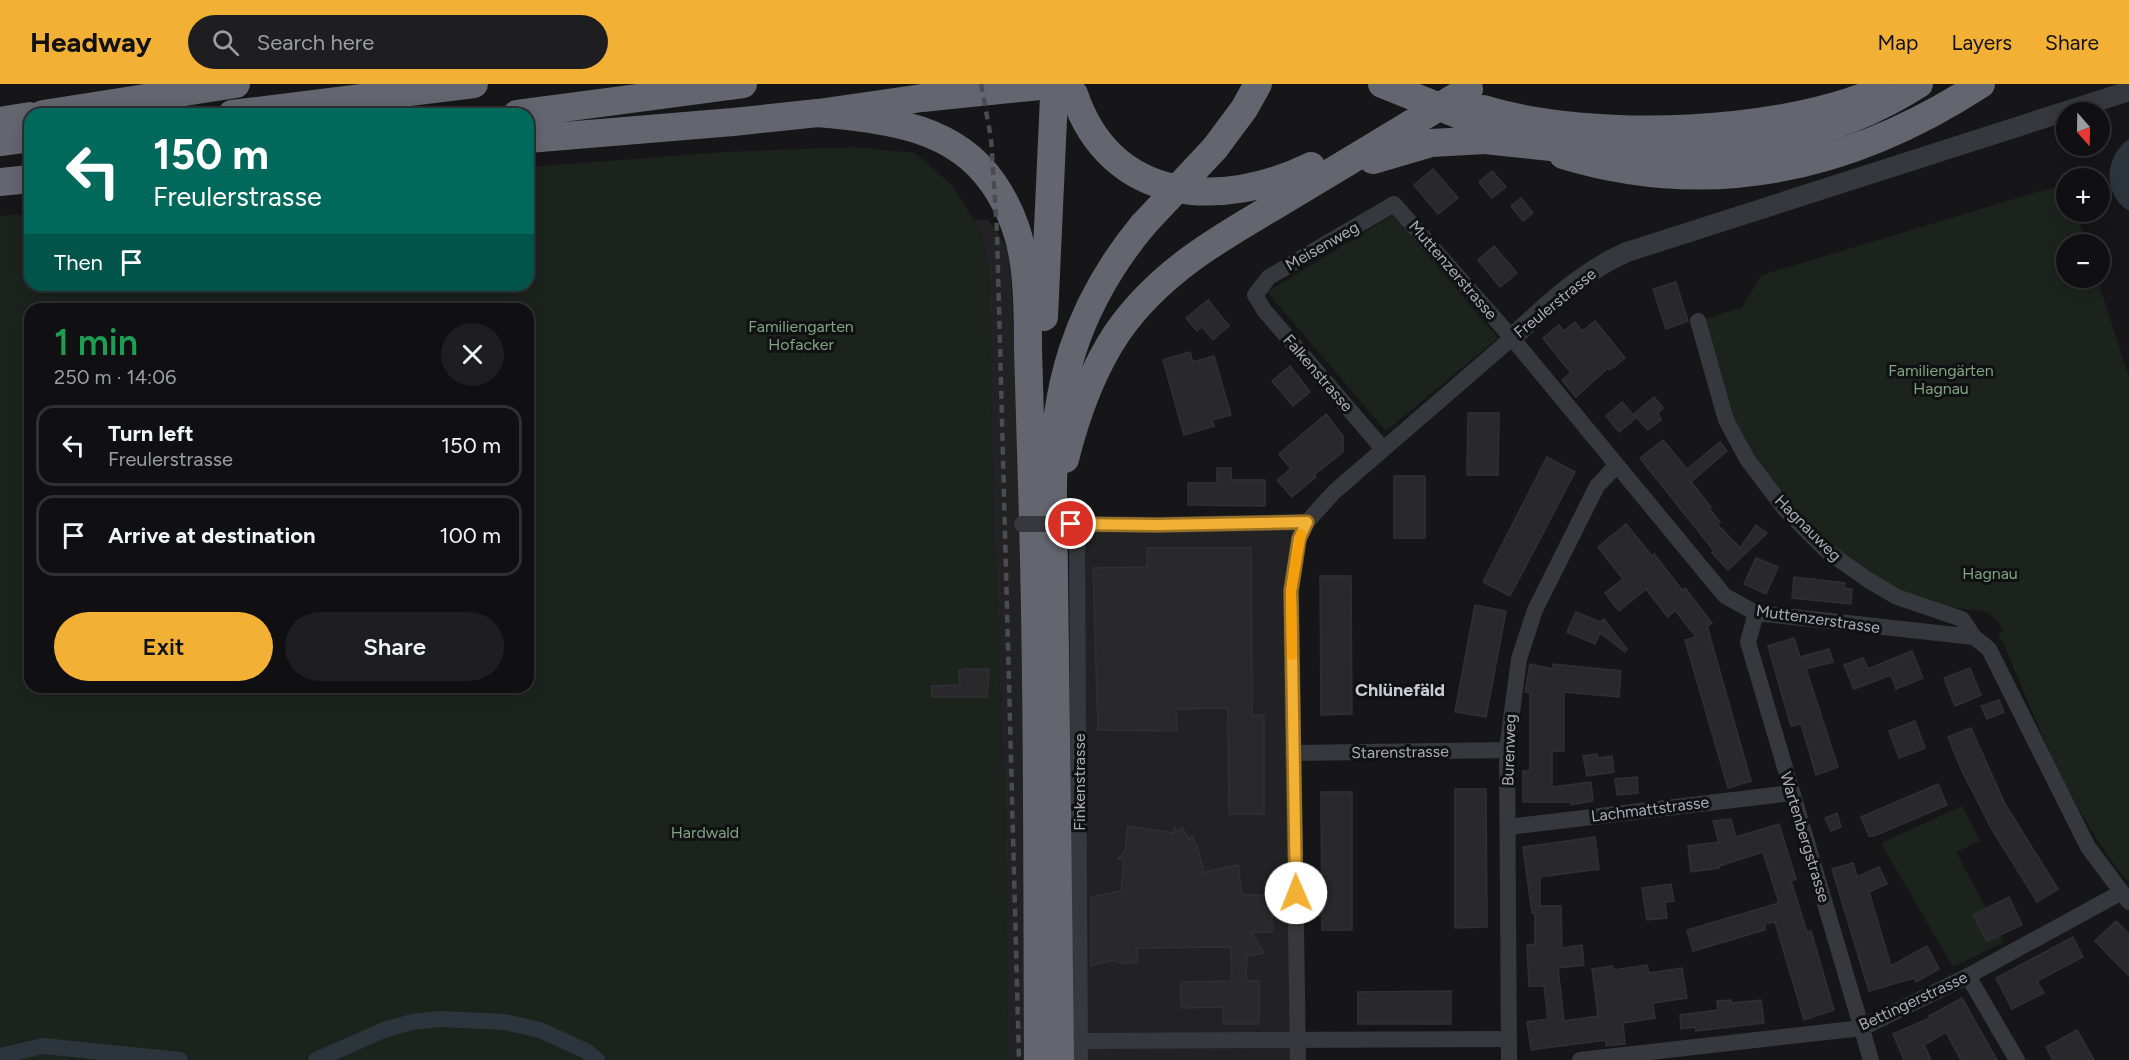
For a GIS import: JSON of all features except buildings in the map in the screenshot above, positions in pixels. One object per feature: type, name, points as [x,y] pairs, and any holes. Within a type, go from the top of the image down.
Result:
[{"type":"highway","points":[[82,108],[236,84]]},
{"type":"highway","points":[[280,108],[474,84]]},
{"type":"highway","points":[[534,112],[744,84]]},
{"type":"highway","points":[[1070,1051],[1052,530],[1053,450],[1057,406],[1068,360],[1094,298],[1119,256],[1143,225],[1215,148],[1238,118],[1258,84]]},
{"type":"highway","points":[[1382,84],[1560,154],[1611,168],[1678,175],[1759,171],[1835,155],[1907,126],[1981,84]]},
{"type":"highway","points":[[1392,84],[1427,91],[1488,110],[1554,124],[1585,128],[1649,129],[1709,126],[1783,117],[1852,101],[1893,84]]},
{"type":"highway","points":[[1323,177],[1419,146],[1456,140],[1485,140],[1597,152],[1677,153],[1739,148],[1781,141],[1853,120],[1919,84]]},
{"type":"highway","points":[[1052,530],[1065,460],[1077,417],[1099,364],[1128,319],[1152,292],[1198,252],[1323,177],[1405,120],[1463,85]]},
{"type":"highway","points":[[1063,92],[1107,150],[1121,162],[1158,183],[1186,191],[1204,193],[1244,190],[1279,181],[1405,120]]},
{"type":"highway","points":[[534,138],[818,113],[922,98],[1063,92]]},
{"type":"highway","points":[[1038,1060],[1063,92]]},
{"type":"highway","points":[[818,113],[901,123],[942,138],[980,166],[993,182],[1010,212],[1023,253],[1052,530]]},
{"type":"highway","points":[[0,121],[24,117]]},
{"type":"highway","points":[[0,142],[24,139]]},
{"type":"highway","points":[[0,182],[24,180]]},
{"type":"street","name":"Freulerstrasse","points":[[1307,522],[1334,492],[1383,449],[1581,278],[1610,260],[1636,248],[2129,91]]},
{"type":"street","name":"Muttenzerstrasse","points":[[1394,204],[1512,338],[1725,596],[1756,613],[1974,637]]},
{"type":"street","name":"Meisenweg","points":[[1255,295],[1269,277],[1394,204]]},
{"type":"street","name":"Falkenstrasse","points":[[1255,295],[1264,310],[1383,449]]},
{"type":"street","name":"Hagnauweg","points":[[1698,321],[1726,420],[1747,459],[1784,508],[1827,550],[1868,580],[1897,597],[1962,619],[1974,637]]},
{"type":"street","name":"Burenweg","points":[[1509,1060],[1507,750],[1519,659],[1535,610],[1597,486],[1616,466]]},
{"type":"street","points":[[1052,530],[1307,522],[1299,539],[1291,591],[1298,1060]]},
{"type":"street","name":"Wartenbergstrasse","points":[[1756,613],[1748,642],[1871,1060]]},
{"type":"street","points":[[1974,637],[1989,649],[2088,847],[2125,897]]},
{"type":"street","name":"Starenstrasse","points":[[1293,753],[1507,750]]},
{"type":"street","name":"Lachmattstrasse","points":[[1508,826],[1791,793]]},
{"type":"street","name":"Bettingerstrasse","points":[[1580,1060],[1635,1057],[1862,1028],[2125,897]]},
{"type":"street","points":[[1968,976],[2017,1060]]},
{"type":"street","points":[[1070,1051],[1299,1041],[1509,1040]]},
{"type":"street","points":[[1070,1051],[1080,1060]]},
{"type":"shaded area","points":[[2129,139],[2129,211],[2120,204],[2111,186],[2111,165],[2121,146]]},
{"type":"shaded area","points":[[974,220],[988,220],[1010,253],[1022,524],[1026,1060],[1008,1060],[1004,787],[994,540],[988,263]]},
{"type":"shaded area","points":[[1307,522],[1299,539],[1298,1060],[1073,1060],[1070,524]]},
{"type":"green space","name":"Hardwald","points":[[854,147],[915,153],[952,185],[974,220],[988,263],[994,540],[1004,787],[1008,1060],[0,1060],[0,216],[24,214],[24,291],[534,291],[534,167],[726,152]]},
{"type":"green space","name":"Familiengärten Hagnau","points":[[2056,186],[2056,222],[2079,222],[2084,234],[2056,234],[2056,288],[2100,288],[2129,377],[2129,883],[2089,827],[2057,768],[2003,643],[1998,637],[2004,629],[1988,612],[1930,602],[1901,590],[1872,574],[1844,554],[1793,508],[1752,455],[1732,415],[1701,320],[1742,307],[1762,275]]},
{"type":"green space","points":[[1393,215],[1498,338],[1386,431],[1267,292]]},
{"type":"green space","points":[[1962,806],[1980,841],[1956,852],[2004,942],[1953,967],[1881,843]]},
{"type":"waterway","points":[[316,1060],[384,1030],[412,1022],[440,1019],[505,1022],[540,1030],[586,1051],[597,1060]]},
{"type":"waterway","points":[[0,1056],[43,1046],[180,1060]]},
{"type":"railway","points":[[981,84],[991,138],[997,232],[1019,1060]]},
{"type":"slow traffic","points":[[1292,655],[1291,591],[1301,534]]},
{"type":"district","name":"Chlünefäld","points":[[1400,690]]},
{"type":"route","points":[[1071,524],[1307,522],[1299,539],[1291,591],[1296,893]]},
{"type":"park label","name":"Familiengarten Hofacker","points":[[801,335]]},
{"type":"park label","name":"Hagnau","points":[[1990,573]]}]
